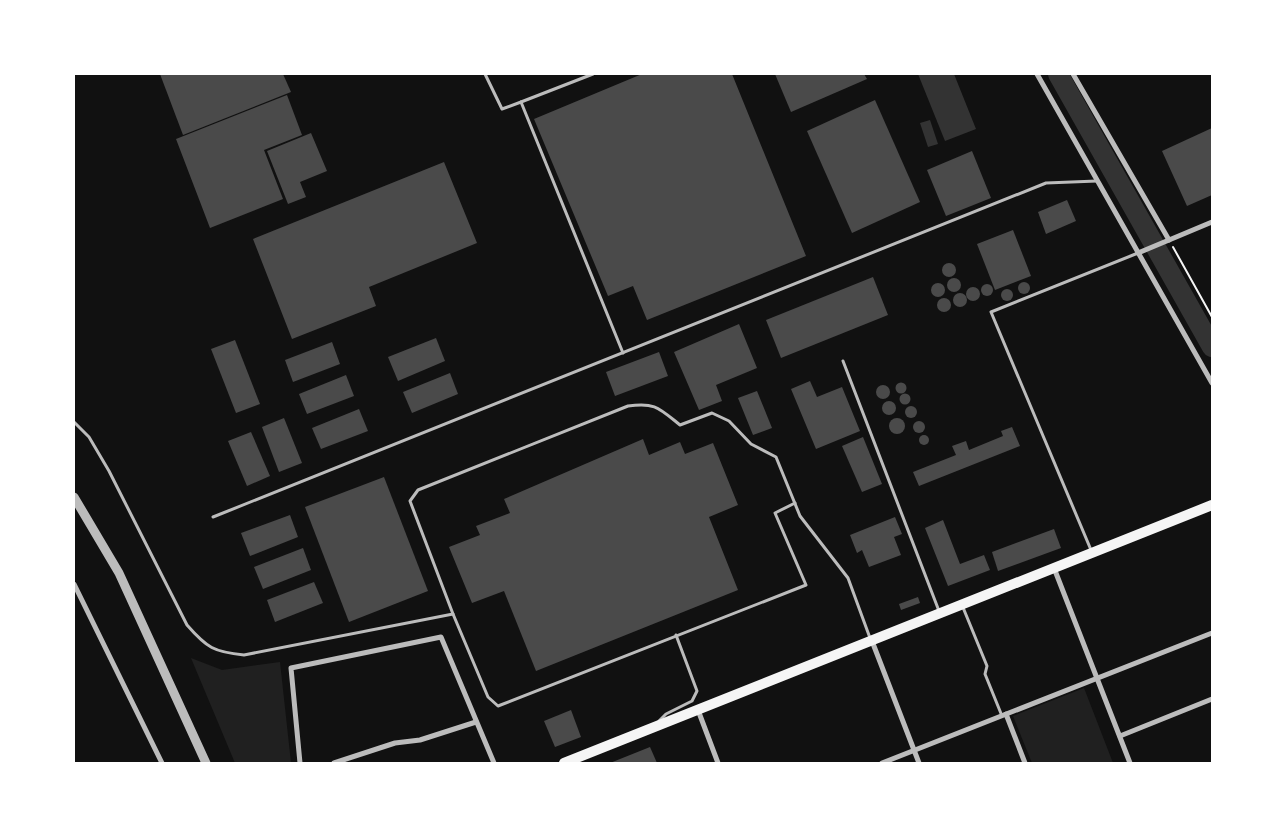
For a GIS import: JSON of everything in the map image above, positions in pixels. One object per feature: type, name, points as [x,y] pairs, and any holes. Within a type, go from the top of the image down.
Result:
[{"type":"main road","points":[[564,763],[1212,505]]},
{"type":"street","points":[[1038,74],[1212,383]]},
{"type":"street","points":[[1073,74],[1169,240]]},
{"type":"street","points":[[1138,253],[1212,222]]},
{"type":"street","points":[[74,498],[118,573],[206,763]]},
{"type":"street","points":[[1054,568],[1130,763]]},
{"type":"street","points":[[74,584],[162,763]]},
{"type":"street","points":[[882,763],[1212,633]]},
{"type":"street","points":[[300,763],[291,668],[442,637],[494,763]]},
{"type":"street","points":[[872,641],[919,763]]},
{"type":"street","points":[[1120,736],[1212,699]]},
{"type":"street","points":[[698,710],[718,763]]},
{"type":"street","points":[[1004,715],[1025,763]]},
{"type":"street","points":[[334,763],[395,743],[420,740],[476,722]]},
{"type":"lane","points":[[485,74],[502,109],[593,74]]},
{"type":"lane","points":[[521,102],[623,353]]},
{"type":"lane","points":[[213,517],[1046,183],[1098,181]]},
{"type":"lane","points":[[1092,553],[990,312],[1138,253]]},
{"type":"lane","points":[[842,361],[940,614]]},
{"type":"lane","points":[[795,503],[775,513],[806,585],[498,706],[488,697],[453,614],[410,501],[418,490],[628,406],[646,403],[658,407],[680,425],[712,413],[729,420],[751,444],[776,456],[795,503],[800,516],[848,578],[872,641]]},
{"type":"lane","points":[[74,422],[89,437],[109,471],[187,625],[201,642],[220,652],[244,655],[453,614]]},
{"type":"lane","points":[[962,605],[987,666],[985,674],[1004,715]]},
{"type":"lane","points":[[649,729],[666,714],[692,701],[697,691],[676,636]]},
{"type":"path","points":[[1169,240],[1212,317]]},
{"type":"shaded area","points":[[918,74],[954,74],[976,129],[945,141]]},
{"type":"shaded area","points":[[930,120],[938,144],[928,147],[920,123]]},
{"type":"shaded area","points":[[191,658],[222,670],[280,662],[291,763],[235,763]]},
{"type":"shaded area","points":[[1084,688],[1113,763],[1032,763],[1013,716]]},
{"type":"building","points":[[160,74],[283,74],[291,92],[183,135]]},
{"type":"building","points":[[642,74],[732,74],[806,256],[647,320],[633,286],[608,296],[534,119]]},
{"type":"building","points":[[775,74],[864,74],[867,79],[791,112]]},
{"type":"building","points":[[287,95],[302,135],[264,150],[283,199],[210,228],[176,139]]},
{"type":"building","points":[[875,100],[920,202],[852,233],[807,131]]},
{"type":"building","points":[[1212,128],[1212,195],[1187,206],[1162,151]]},
{"type":"building","points":[[311,133],[327,171],[300,182],[306,197],[288,204],[267,151]]},
{"type":"building","points":[[972,151],[991,198],[946,216],[927,170]]},
{"type":"building","points":[[444,162],[477,243],[369,287],[376,306],[292,339],[253,239]]},
{"type":"building","points":[[1067,200],[1076,221],[1046,234],[1038,212]]},
{"type":"building","points":[[1013,230],[1031,276],[995,290],[977,244]]},
{"type":"building","points":[[949,263],[954,265],[956,270],[954,275],[949,277],[944,275],[942,270],[944,265]]},
{"type":"building","points":[[873,277],[888,315],[781,358],[766,320]]},
{"type":"building","points":[[954,278],[959,280],[961,285],[959,290],[954,292],[949,290],[947,285],[949,280]]},
{"type":"building","points":[[1026,282],[1029,283],[1029,293],[1022,294],[1019,293],[1018,286],[1019,283]]},
{"type":"building","points":[[938,283],[943,285],[945,290],[943,295],[938,297],[933,295],[931,290],[933,285]]},
{"type":"building","points":[[985,284],[989,284],[993,290],[989,296],[985,296],[981,292],[981,288]]},
{"type":"building","points":[[973,287],[978,289],[980,294],[978,299],[973,301],[968,299],[966,294],[968,289]]},
{"type":"building","points":[[1009,289],[1012,290],[1012,300],[1005,301],[1002,300],[1001,293],[1002,290]]},
{"type":"building","points":[[960,293],[965,295],[967,300],[965,305],[960,307],[955,305],[953,300],[955,295]]},
{"type":"building","points":[[944,298],[949,300],[951,305],[949,310],[944,312],[939,310],[937,305],[939,300]]},
{"type":"building","points":[[739,324],[757,368],[716,385],[722,401],[699,410],[674,352]]},
{"type":"building","points":[[436,338],[445,361],[398,381],[388,357]]},
{"type":"building","points":[[235,340],[260,404],[236,413],[211,349]]},
{"type":"building","points":[[332,342],[340,364],[293,382],[285,360]]},
{"type":"building","points":[[659,352],[668,376],[615,396],[606,372]]},
{"type":"building","points":[[450,373],[458,394],[412,413],[403,392]]},
{"type":"building","points":[[346,375],[354,396],[307,414],[299,394]]},
{"type":"building","points":[[810,381],[817,397],[842,387],[860,431],[816,449],[791,389]]},
{"type":"building","points":[[899,383],[903,383],[906,388],[905,392],[899,393],[896,390],[896,386]]},
{"type":"building","points":[[880,385],[886,385],[890,392],[886,399],[880,399],[876,395],[876,389]]},
{"type":"building","points":[[757,391],[772,428],[753,435],[738,398]]},
{"type":"building","points":[[903,394],[907,394],[910,399],[909,403],[903,404],[900,401],[900,397]]},
{"type":"building","points":[[889,401],[894,403],[896,408],[894,413],[889,415],[884,413],[882,408],[884,403]]},
{"type":"building","points":[[911,406],[917,412],[911,418],[905,412]]},
{"type":"building","points":[[359,409],[368,431],[321,449],[312,428]]},
{"type":"building","points":[[284,418],[302,463],[279,472],[262,427]]},
{"type":"building","points":[[897,418],[905,426],[897,434],[889,426]]},
{"type":"building","points":[[917,421],[921,421],[925,427],[921,433],[917,433],[913,429],[913,425]]},
{"type":"building","points":[[1012,427],[1020,446],[919,486],[913,472],[956,455],[952,446],[966,441],[969,450],[1003,436],[1001,431]]},
{"type":"building","points":[[251,432],[270,476],[247,486],[228,441]]},
{"type":"building","points":[[924,435],[929,440],[924,445],[919,440]]},
{"type":"building","points":[[863,437],[882,484],[862,492],[842,446]]},
{"type":"building","points":[[643,439],[649,455],[680,442],[685,454],[713,443],[738,505],[709,517],[738,590],[536,671],[504,591],[472,603],[449,547],[480,535],[476,526],[510,513],[504,499]]},
{"type":"building","points":[[384,477],[428,591],[349,622],[305,507]]},
{"type":"building","points":[[290,515],[298,537],[250,556],[241,533]]},
{"type":"building","points":[[895,517],[902,534],[894,537],[901,555],[869,567],[862,550],[857,553],[850,535]]},
{"type":"building","points":[[943,520],[960,564],[984,555],[990,570],[948,586],[925,528]]},
{"type":"building","points":[[1054,529],[1061,548],[998,571],[992,552]]},
{"type":"building","points":[[303,548],[311,570],[263,589],[254,567]]},
{"type":"building","points":[[314,582],[323,603],[275,622],[267,600]]},
{"type":"building","points":[[918,597],[920,603],[901,610],[899,604]]},
{"type":"building","points":[[571,710],[581,737],[555,747],[544,721]]},
{"type":"building","points":[[650,747],[657,763],[610,763]]},
{"type":"waterway","points":[[1058,74],[1212,347]]}]
